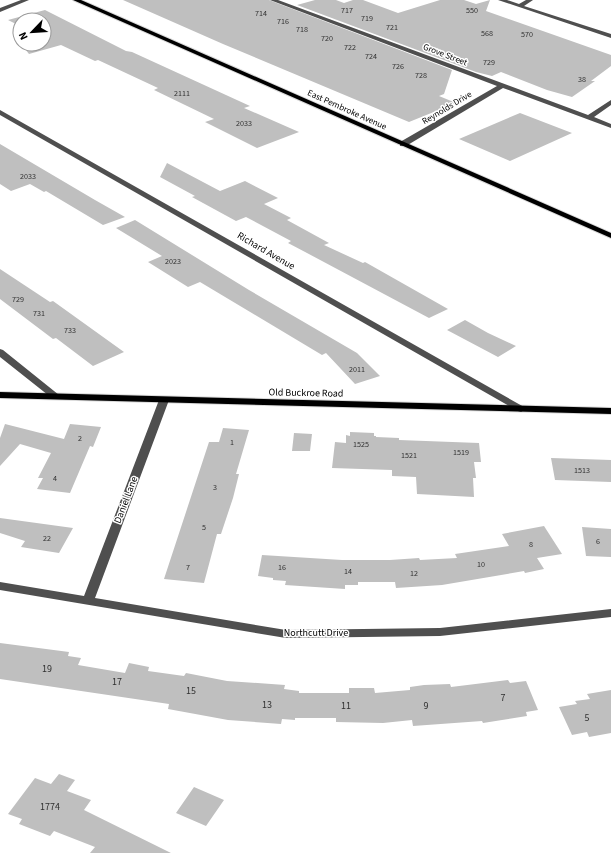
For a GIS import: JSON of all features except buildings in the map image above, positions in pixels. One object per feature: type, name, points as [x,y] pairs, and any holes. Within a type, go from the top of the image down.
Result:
[{"type":"main road","name":"East Pembroke Avenue","points":[[76,0],[611,236]]},
{"type":"main road","name":"Old Buckroe Road","points":[[0,394],[56,397],[611,411]]},
{"type":"street","points":[[0,10],[26,0]]},
{"type":"street","name":"Grove Street","points":[[273,0],[611,126]]},
{"type":"street","points":[[501,0],[611,36]]},
{"type":"street","points":[[519,6],[530,0]]},
{"type":"street","name":"Reynolds Drive","points":[[403,144],[501,86]]},
{"type":"street","points":[[589,118],[611,102]]},
{"type":"street","name":"Richard Avenue","points":[[0,112],[521,409]]},
{"type":"street","points":[[0,352],[56,397]]},
{"type":"street","name":"Daniel Lane","points":[[88,601],[164,400]]},
{"type":"street","name":"Northcutt Drive","points":[[0,586],[286,634],[440,632],[611,613]]}]
